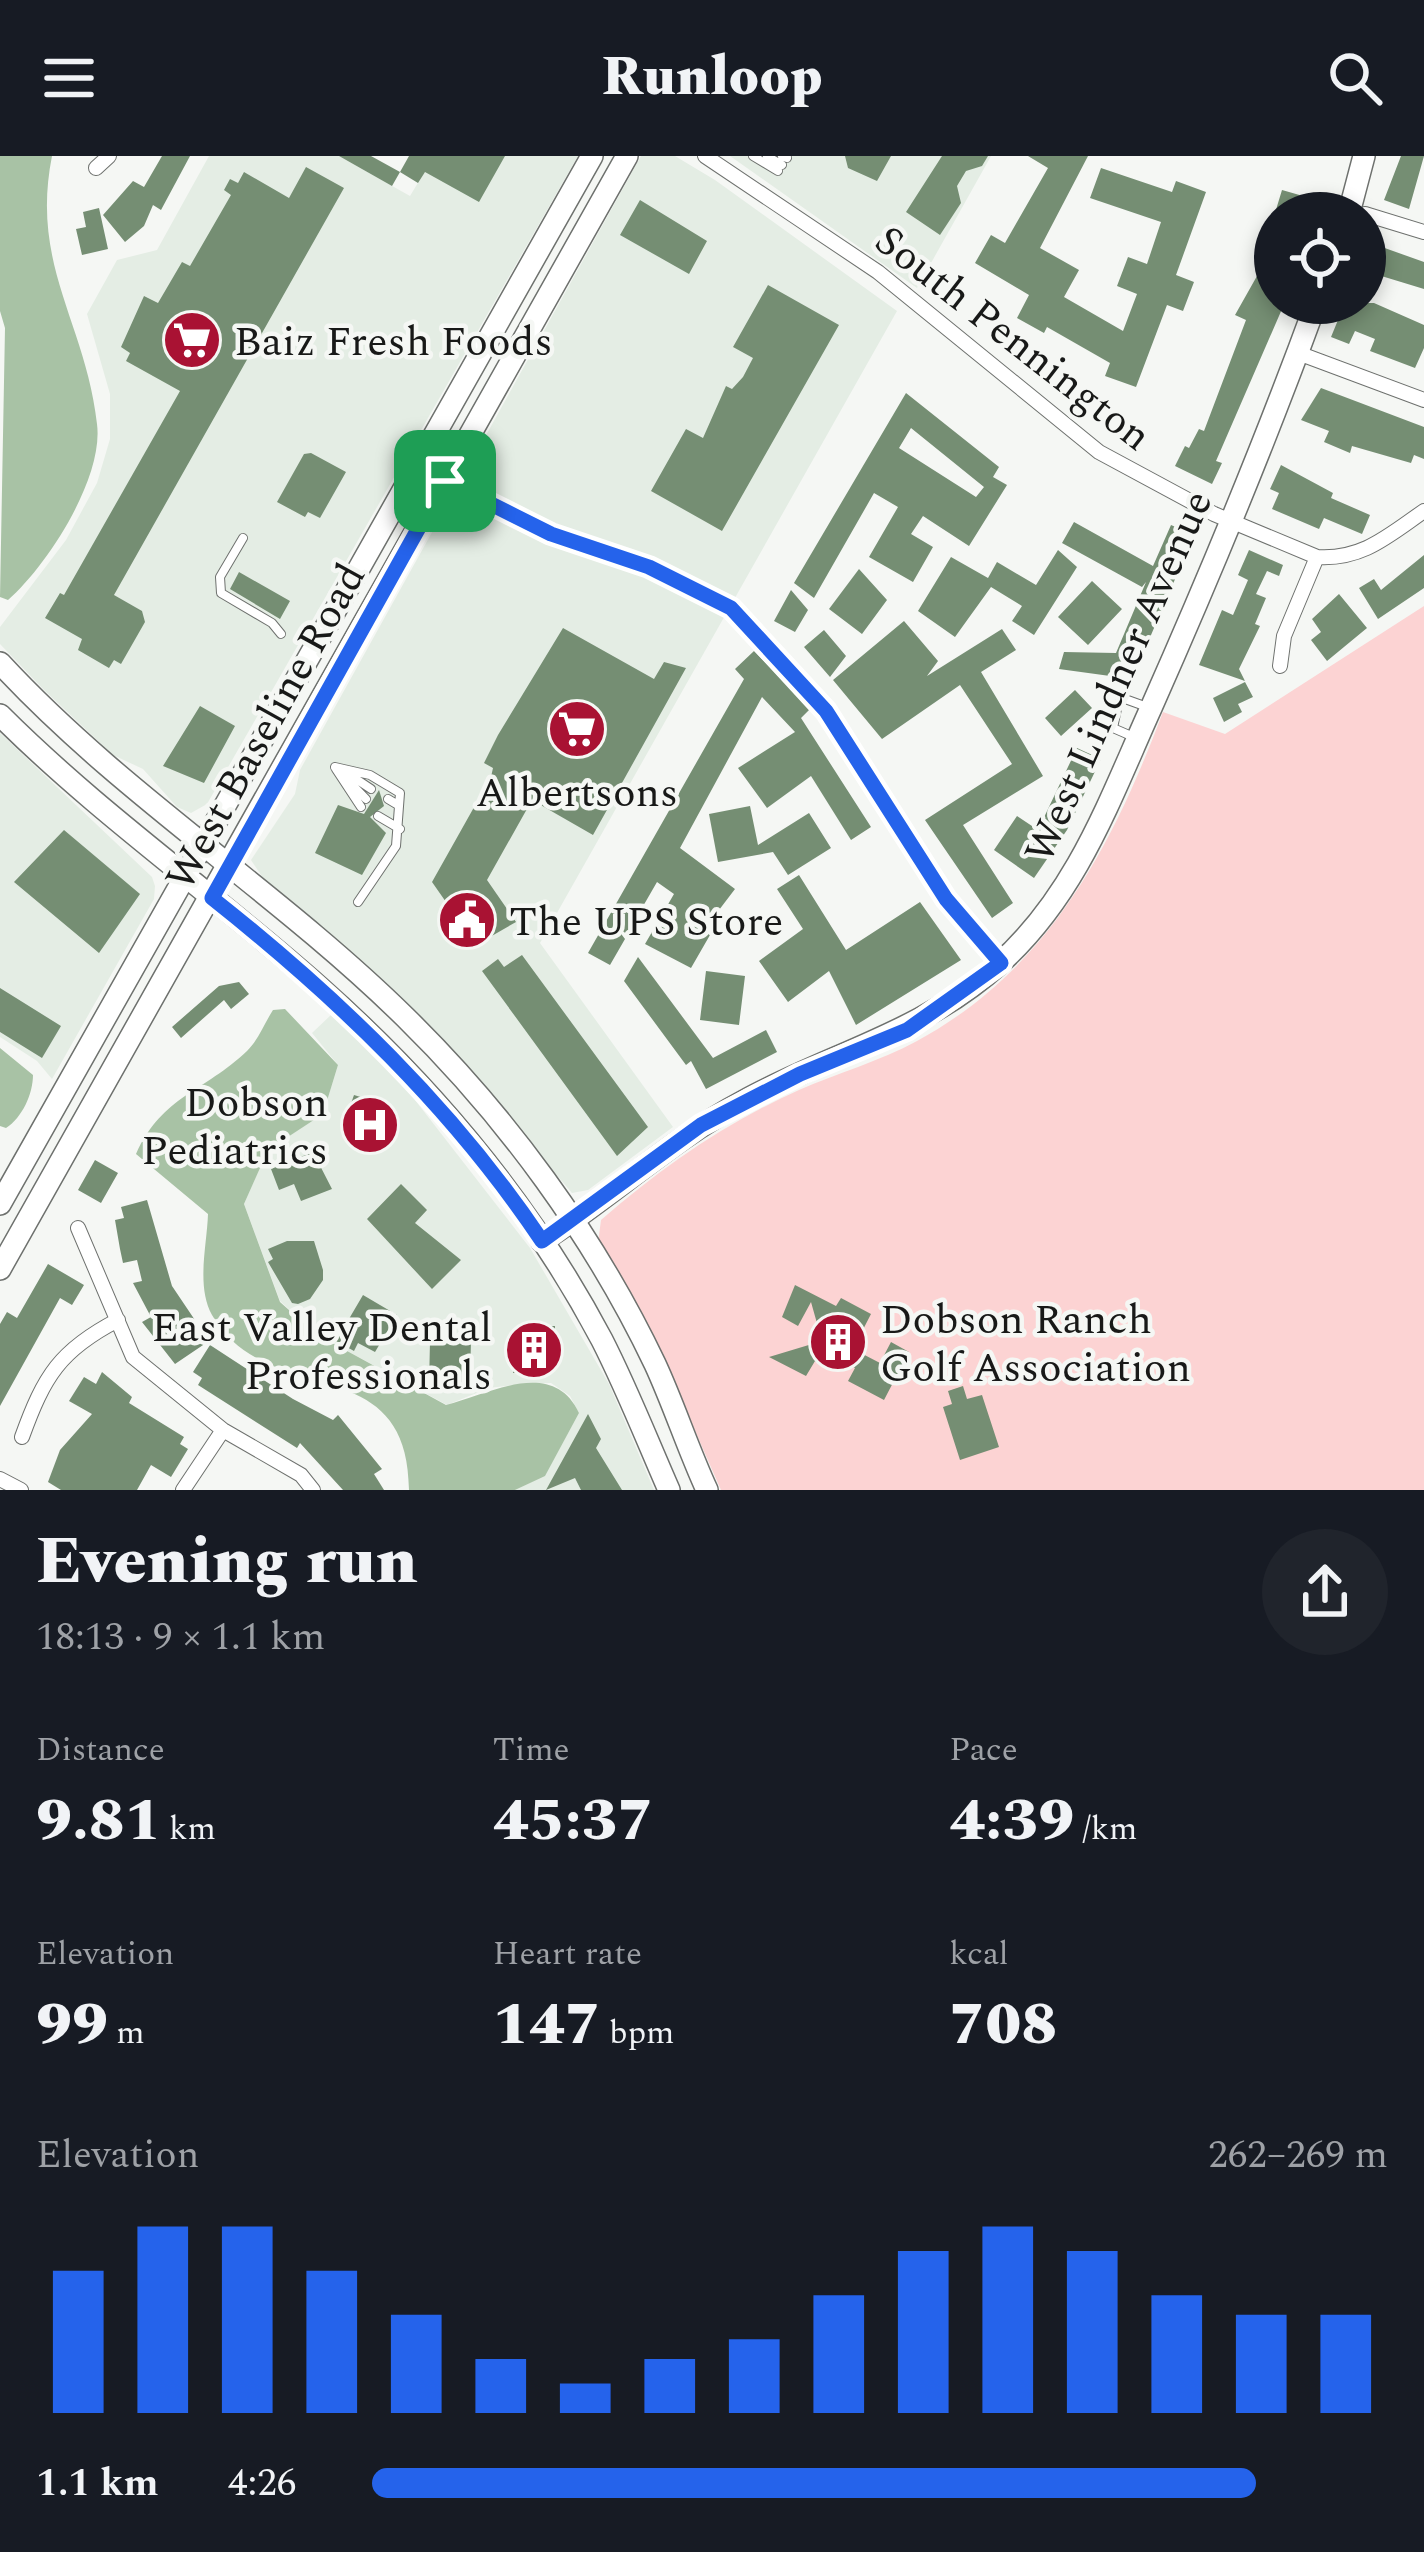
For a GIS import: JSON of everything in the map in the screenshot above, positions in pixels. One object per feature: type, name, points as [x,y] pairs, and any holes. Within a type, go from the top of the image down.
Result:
[{"type":"main road","name":"West Baseline Road","points":[[0,1204],[592,156]]},
{"type":"main road","name":"West Baseline Road","points":[[0,1269],[230,866],[438,477],[627,156]]},
{"type":"main road","points":[[1360,192],[1364,156]]},
{"type":"main road","name":"West Lindner Avenue","points":[[542,1241],[701,1125],[800,1074],[907,1030],[1001,963],[1075,874],[1232,520],[1308,324]]},
{"type":"main road","points":[[0,663],[111,768],[406,1018],[511,1135],[572,1222],[654,1362],[702,1488]]},
{"type":"main road","points":[[0,715],[317,985],[405,1069],[479,1155],[542,1241],[603,1342],[669,1490]]},
{"type":"street","points":[[96,168],[110,156]]},
{"type":"street","name":"South Pennington","points":[[705,156],[878,272],[1099,452],[1317,557]]},
{"type":"street","points":[[1386,221],[1424,232]]},
{"type":"street","points":[[1298,353],[1424,400]]},
{"type":"street","points":[[1280,666],[1284,637],[1317,557],[1346,559],[1424,511]]},
{"type":"street","points":[[78,1228],[133,1357],[167,1390],[223,1430],[301,1475],[313,1490]]},
{"type":"street","points":[[22,1437],[38,1394],[57,1363],[78,1341],[118,1320]]},
{"type":"street","points":[[183,1490],[223,1430]]},
{"type":"street","points":[[0,1479],[21,1490]]},
{"type":"lane","points":[[753,156],[782,162]]},
{"type":"lane","points":[[766,156],[782,162]]},
{"type":"lane","points":[[438,477],[551,534],[649,567],[731,608],[826,711],[946,899],[1001,963]]},
{"type":"lane","points":[[242,538],[220,578],[221,593],[272,623],[280,634]]},
{"type":"lane","points":[[1138,739],[1113,728],[1118,704],[1125,699],[1150,709]]},
{"type":"lane","points":[[335,767],[366,798],[335,767]]},
{"type":"lane","points":[[335,767],[370,775],[400,793],[396,846],[358,902]]},
{"type":"lane","points":[[383,808],[398,805]]},
{"type":"lane","points":[[383,808],[398,817]]},
{"type":"lane","points":[[383,808],[400,829]]},
{"type":"shaded area","points":[[0,156],[52,156],[48,230],[97,424],[92,470],[70,520],[39,566],[8,600],[0,597],[5,328],[0,311]]},
{"type":"shaded area","points":[[209,156],[339,156],[410,196],[434,156],[578,156],[207,804],[191,813],[177,807],[143,769],[113,755],[44,690],[0,644],[0,627],[66,540],[97,483],[110,439],[110,394],[87,314],[117,260],[157,250]]},
{"type":"shaded area","points":[[641,156],[675,156],[715,180],[897,311],[540,943],[673,1127],[588,1190],[572,1193],[424,1020],[263,878],[251,860],[295,794],[300,770]]},
{"type":"shaded area","points":[[730,156],[991,156],[917,288]]},
{"type":"shaded area","points":[[1424,606],[1424,1490],[721,1490],[656,1342],[598,1243],[601,1220],[720,1132],[799,1090],[917,1041],[1004,978],[1039,941],[1098,856],[1163,712],[1225,734]]},
{"type":"shaded area","points":[[0,733],[152,877],[155,886],[154,899],[52,1079],[37,1061],[0,1037]]},
{"type":"shaded area","points":[[285,1009],[338,1065],[323,1114],[268,1150],[244,1204],[280,1302],[316,1334],[446,1405],[519,1384],[537,1383],[568,1396],[579,1413],[545,1476],[515,1490],[409,1490],[403,1445],[386,1416],[361,1397],[266,1363],[237,1344],[212,1315],[203,1279],[208,1214],[136,1154],[172,1106],[231,1065],[247,1051],[273,1010]]},
{"type":"shaded area","points":[[332,1014],[401,1082],[530,1248],[609,1384],[654,1490],[515,1490],[545,1475],[579,1413],[570,1396],[551,1383],[523,1384],[489,1388],[447,1405],[316,1334],[280,1301],[244,1204],[268,1149],[323,1114],[338,1065],[312,1033]]},
{"type":"shaded area","points":[[0,1048],[33,1075],[26,1105],[6,1128],[0,1126]]},
{"type":"building","points":[[162,156],[190,156],[161,210],[153,205],[144,226],[125,242],[103,215],[133,181],[144,187]]},
{"type":"building","points":[[339,156],[371,156],[400,172],[392,186]]},
{"type":"building","points":[[409,156],[505,156],[479,202],[425,172],[418,183],[400,172]]},
{"type":"building","points":[[845,156],[891,156],[877,181],[848,168]]},
{"type":"building","points":[[942,156],[988,156],[982,166],[966,171],[957,186],[961,203],[940,235],[906,212]]},
{"type":"building","points":[[1028,156],[1088,156],[1040,248],[1079,270],[1064,297],[1123,331],[1137,294],[1117,286],[1128,257],[1147,264],[1161,222],[1090,198],[1101,168],[1172,192],[1176,181],[1206,192],[1176,275],[1194,282],[1183,311],[1167,305],[1136,387],[1105,376],[1110,363],[1047,327],[1044,333],[1017,318],[1029,295],[975,263],[991,235],[1005,243],[1048,168]]},
{"type":"building","points":[[1401,156],[1424,156],[1409,209],[1386,201]]},
{"type":"building","points":[[306,167],[344,188],[114,595],[142,611],[145,622],[121,664],[114,660],[109,668],[78,650],[82,639],[45,618],[60,593],[64,595],[180,391],[126,361],[130,353],[121,347],[144,296],[158,303],[182,262],[190,266],[231,195],[224,190],[230,179],[238,183],[244,172],[289,198]]},
{"type":"building","points":[[640,200],[707,241],[689,274],[620,235]]},
{"type":"building","points":[[99,208],[108,249],[82,255],[76,229],[86,227],[83,212]]},
{"type":"building","points":[[1386,248],[1424,262],[1424,289],[1386,277]]},
{"type":"building","points":[[1254,281],[1254,324],[1275,324],[1216,461],[1222,463],[1212,484],[1175,466],[1199,429],[1204,431],[1246,320],[1235,315]]},
{"type":"building","points":[[768,285],[839,325],[722,531],[651,491],[686,429],[703,438],[726,386],[732,389],[743,377],[753,358],[733,347]]},
{"type":"building","points":[[1386,308],[1424,325],[1424,348],[1415,368],[1370,351],[1375,339],[1355,331],[1349,344],[1331,337],[1336,324],[1386,324]]},
{"type":"building","points":[[1321,388],[1424,427],[1424,459],[1414,455],[1411,463],[1352,446],[1350,453],[1324,442],[1329,431],[1301,420]]},
{"type":"building","points":[[906,393],[999,467],[993,477],[1007,485],[969,546],[923,516],[911,534],[933,547],[913,582],[869,557],[898,507],[874,493],[814,598],[794,583]],"holes":[[[911,428],[984,487],[976,497],[899,448]]]},
{"type":"building","points":[[311,453],[346,472],[320,518],[308,512],[305,517],[277,502],[304,454]]},
{"type":"building","points":[[1281,465],[1333,493],[1331,498],[1370,515],[1362,534],[1324,518],[1319,529],[1272,509],[1279,493],[1270,489]]},
{"type":"building","points":[[1074,522],[1153,566],[1171,525],[1194,535],[1145,649],[1135,644],[1132,679],[1059,669],[1064,652],[1116,653],[1146,582],[1142,587],[1062,543]]},
{"type":"building","points":[[1058,550],[1077,567],[1034,635],[1012,621],[1022,606],[991,587],[955,637],[918,611],[951,557],[988,578],[997,562],[1036,585]]},
{"type":"building","points":[[1249,550],[1283,565],[1279,576],[1267,571],[1256,594],[1266,598],[1255,624],[1260,626],[1239,669],[1245,681],[1199,665],[1222,610],[1233,615],[1248,580],[1238,575]]},
{"type":"building","points":[[1424,555],[1424,588],[1378,619],[1359,588],[1374,579],[1381,590]]},
{"type":"building","points":[[859,569],[887,600],[862,634],[829,609]]},
{"type":"building","points":[[239,572],[290,601],[280,619],[230,589]]},
{"type":"building","points":[[1092,581],[1122,609],[1088,645],[1058,617]]},
{"type":"building","points":[[791,590],[808,610],[795,632],[774,621]]},
{"type":"building","points":[[1339,594],[1367,628],[1327,661],[1311,640],[1321,632],[1312,619]]},
{"type":"building","points":[[904,621],[938,661],[927,676],[1002,629],[1016,650],[981,672],[1043,776],[963,825],[1013,903],[992,918],[925,820],[1012,764],[960,685],[882,739],[833,680]]},
{"type":"building","name":"Albertsons","points":[[563,628],[654,679],[664,662],[686,668],[593,835],[532,800],[487,880],[516,922],[476,945],[432,882],[491,777],[493,768],[484,763],[498,735]]},
{"type":"building","points":[[824,630],[846,656],[830,677],[804,647]]},
{"type":"building","points":[[754,651],[810,709],[801,718],[871,827],[851,840],[811,776],[767,808],[738,768],[795,732],[762,697],[680,848],[735,889],[703,931],[710,935],[691,968],[645,944],[674,894],[657,882],[627,934],[616,927],[625,939],[610,965],[588,953],[744,679],[735,669]]},
{"type":"building","points":[[1245,682],[1253,697],[1238,704],[1242,712],[1224,722],[1213,698]]},
{"type":"building","points":[[1075,690],[1092,708],[1061,736],[1045,718]]},
{"type":"building","points":[[200,706],[235,726],[204,783],[163,766]]},
{"type":"building","points":[[1077,748],[1101,759],[1067,830],[1034,878],[994,850],[1017,816],[1038,830]]},
{"type":"building","points":[[379,790],[384,806],[370,817],[386,833],[362,875],[315,853],[338,805],[364,814]]},
{"type":"building","points":[[750,806],[758,845],[809,813],[831,848],[788,875],[773,852],[718,862],[709,814]]},
{"type":"building","points":[[64,830],[140,894],[99,953],[14,882]]},
{"type":"building","points":[[799,875],[846,950],[920,902],[961,960],[856,1025],[829,971],[788,1002],[759,961],[803,929],[777,889]]},
{"type":"building","points":[[522,955],[648,1127],[617,1156],[482,971],[498,959],[504,967]]},
{"type":"building","points":[[638,957],[713,1058],[766,1030],[777,1052],[706,1089],[691,1061],[686,1065],[624,981]]},
{"type":"building","points":[[706,971],[745,976],[739,1025],[700,1020]]},
{"type":"building","points":[[239,982],[249,994],[231,1009],[224,1000],[181,1038],[172,1027],[219,986]]},
{"type":"building","points":[[0,988],[61,1026],[42,1058],[0,1032]]},
{"type":"building","name":"Dobson Pediatrics","points":[[354,1095],[393,1107],[382,1144],[350,1133],[355,1117],[347,1115]]},
{"type":"building","points":[[313,1152],[332,1189],[301,1201],[294,1184],[279,1190],[271,1169]]},
{"type":"building","points":[[95,1160],[118,1173],[101,1203],[78,1190]]},
{"type":"building","points":[[401,1184],[427,1210],[415,1223],[461,1260],[432,1289],[367,1219]]},
{"type":"building","points":[[147,1200],[172,1286],[209,1341],[175,1364],[142,1322],[151,1317],[133,1283],[142,1281],[137,1260],[123,1263],[115,1220],[124,1218],[121,1207]]},
{"type":"building","points":[[287,1241],[314,1241],[323,1270],[323,1280],[310,1299],[298,1304],[292,1303],[268,1262],[273,1259],[268,1249]]},
{"type":"building","points":[[48,1264],[84,1285],[72,1305],[60,1298],[0,1406],[0,1324],[7,1312],[17,1318]]},
{"type":"building","name":"Dobson Ranch Golf Association","points":[[795,1285],[836,1306],[841,1298],[871,1314],[853,1349],[880,1363],[891,1342],[909,1352],[884,1400],[848,1381],[855,1368],[828,1354],[822,1365],[815,1361],[806,1376],[769,1357],[822,1341],[811,1302],[798,1326],[782,1317]]},
{"type":"building","points":[[363,1295],[397,1315],[375,1352],[358,1343],[354,1351],[336,1341]]},
{"type":"building","name":"East Valley Dental Professionals","points":[[555,1326],[554,1369],[513,1373],[514,1329]]},
{"type":"building","points":[[471,1340],[470,1382],[429,1386],[430,1341]]},
{"type":"building","points":[[210,1345],[293,1399],[333,1420],[338,1415],[382,1469],[374,1474],[384,1490],[343,1490],[300,1443],[297,1448],[198,1385],[202,1378],[193,1372]]},
{"type":"building","points":[[102,1372],[132,1397],[129,1403],[184,1437],[180,1444],[188,1449],[171,1477],[151,1465],[137,1490],[61,1490],[48,1482],[60,1450],[92,1414],[69,1401],[84,1377],[96,1384]]},
{"type":"building","points":[[963,1386],[967,1399],[982,1395],[999,1447],[960,1460],[943,1407],[952,1404],[948,1391]]},
{"type":"building","points":[[588,1414],[601,1439],[596,1448],[622,1490],[581,1490],[575,1478],[546,1490]]},
{"type":"place","name":"Baiz Fresh Foods","points":[[192,340]]},
{"type":"place","name":"Albertsons","points":[[577,729]]},
{"type":"place","name":"The UPS Store","points":[[467,920]]},
{"type":"place","name":"Dobson Pediatrics","points":[[370,1125]]},
{"type":"place","name":"Dobson Ranch Golf Association","points":[[838,1342]]},
{"type":"place","name":"East Valley Dental Professionals","points":[[534,1350]]},
{"type":"route","points":[[445,481],[551,534],[649,567],[731,608],[826,711],[946,899],[1001,963],[955,1001],[907,1030],[800,1074],[701,1125],[542,1241],[520,1206],[405,1069],[317,985],[212,898],[445,481]]}]
